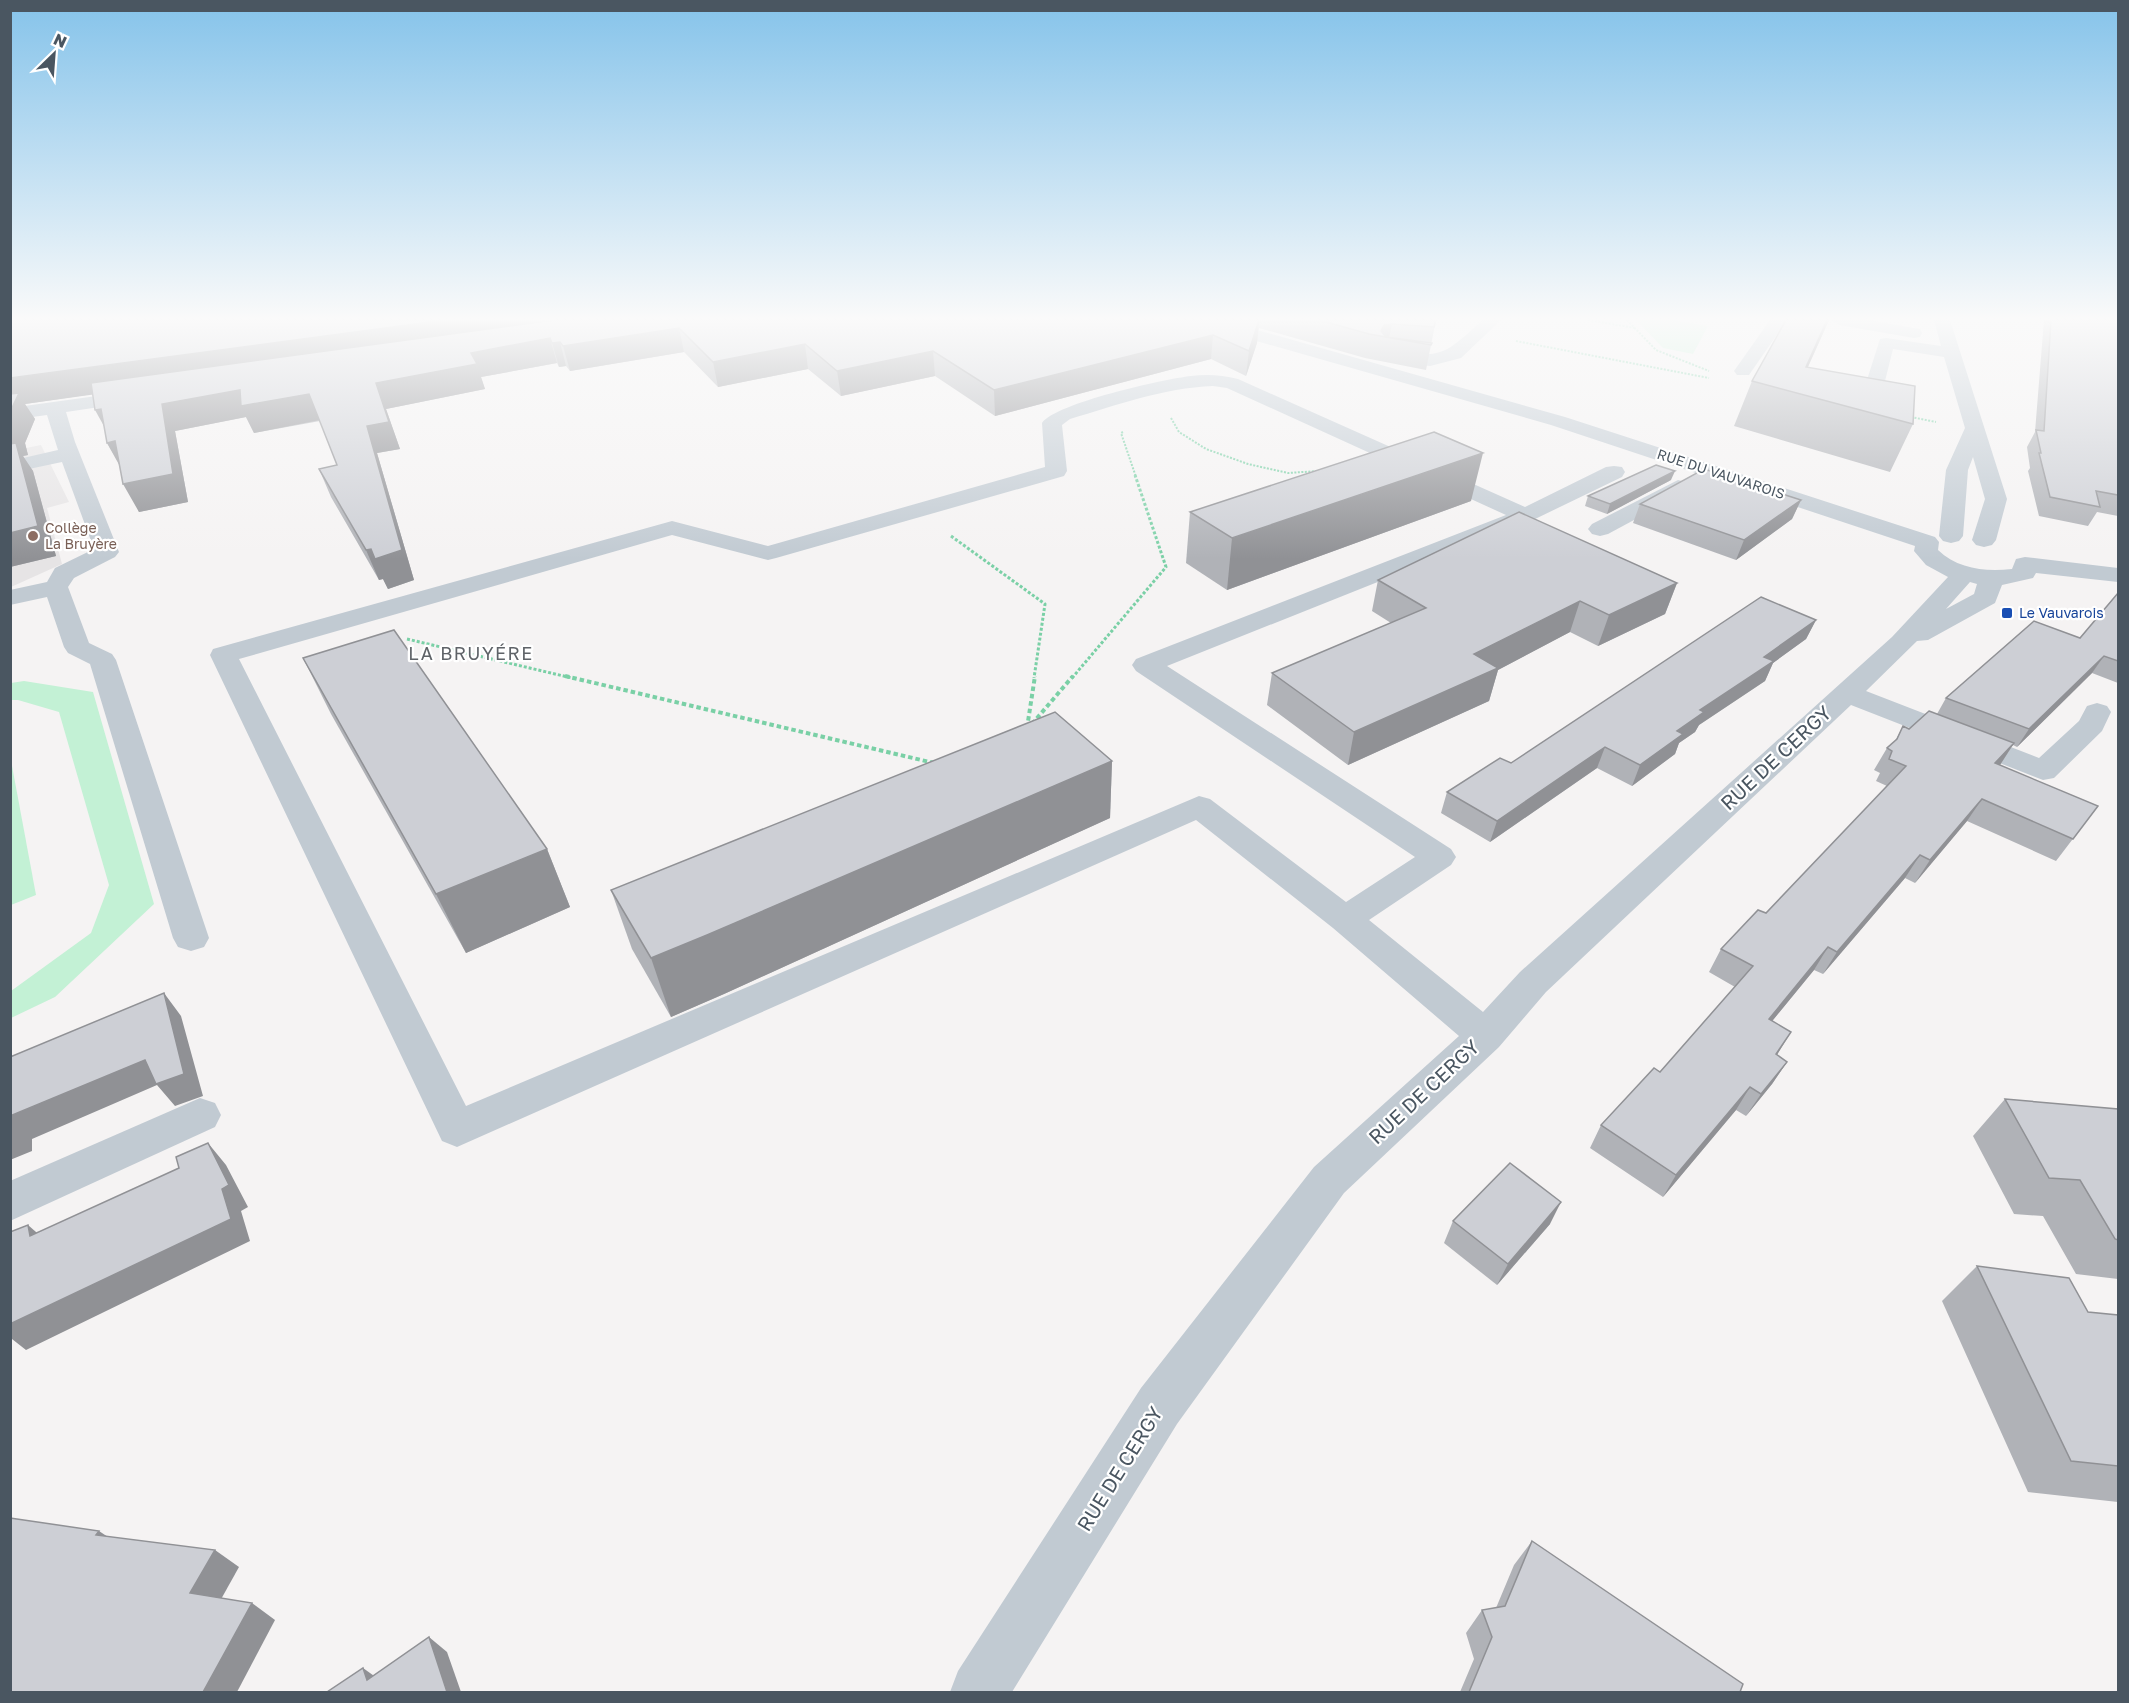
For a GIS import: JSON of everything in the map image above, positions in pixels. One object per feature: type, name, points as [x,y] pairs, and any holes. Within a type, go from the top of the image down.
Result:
[{"type":"street","points":[[10,414],[117,399]]},
{"type":"street","points":[[1117,399],[1063,415],[1052,423],[1056,471],[916,511],[768,553],[672,528],[223,654],[457,1129],[1199,806],[1345,919],[1485,1036]]},
{"type":"street","points":[[1268,399],[1525,515]]},
{"type":"street","name":"RUE DU VAUVAROIS","points":[[1484,399],[1558,421],[1927,542]]},
{"type":"street","points":[[1869,405],[1870,399]]},
{"type":"street","points":[[1965,399],[1996,499],[1984,540]]},
{"type":"street","points":[[10,598],[56,587],[64,573],[108,552],[70,454],[55,408]]},
{"type":"street","points":[[1951,536],[1956,470],[1974,429]]},
{"type":"street","points":[[10,467],[70,454]]},
{"type":"street","points":[[1600,529],[1709,471]]},
{"type":"street","points":[[1345,919],[1439,857],[1146,665],[1525,515],[1614,472]]},
{"type":"street","points":[[2025,564],[2024,573],[2009,578],[1991,578],[1965,573],[1930,556],[1926,551],[1927,542],[1938,537],[1951,536],[1984,540],[2016,554],[2025,564],[2118,575]]},
{"type":"street","name":"RUE DE CERGY","points":[[979,1692],[1158,1406],[1329,1180],[1485,1036],[1533,982],[1901,643],[1965,573]]},
{"type":"street","points":[[1901,643],[1986,598],[1991,578]]},
{"type":"street","points":[[56,587],[77,647],[102,660],[192,938]]},
{"type":"street","points":[[1846,693],[2043,771],[2092,724],[2097,712]]},
{"type":"street","points":[[10,1202],[200,1115]]},
{"type":"path","points":[[1170,415],[1179,432],[1206,449],[1248,464],[1288,473],[1323,471]]},
{"type":"path","points":[[916,511],[1046,603],[1026,731],[1166,567],[1121,433],[1131,429]]},
{"type":"path","points":[[405,639],[935,764]]},
{"type":"shaded area","name":"Collège La Bruyère","points":[[41,445],[69,502],[47,508],[62,564],[11,587],[11,451]]},
{"type":"green space","points":[[24,681],[93,692],[154,904],[55,997],[11,1018],[11,991],[91,933],[109,885],[59,712],[11,700],[11,683]]},
{"type":"green space","points":[[10,755],[36,895],[11,905],[10,905]]},
{"type":"building","points":[[10,399],[16,399],[10,412]]},
{"type":"building","points":[[93,399],[187,399],[162,404],[173,474],[123,484],[115,441],[107,443],[101,409],[95,410]]},
{"type":"building","points":[[241,399],[278,399],[241,406]]},
{"type":"building","points":[[311,399],[381,399],[389,422],[367,426],[402,550],[375,559],[371,549],[366,550],[319,469],[337,465]]},
{"type":"building","points":[[1821,399],[1914,399],[1913,424]]},
{"type":"building","points":[[2046,399],[2118,399],[2118,495],[2096,491],[2100,507],[2050,497],[2036,430],[2044,431]]},
{"type":"building","points":[[1434,432],[1483,453],[1232,538],[1190,512]]},
{"type":"building","points":[[16,443],[38,526],[10,533],[10,444]]},
{"type":"building","points":[[1656,465],[1675,471],[1610,504],[1588,496]]},
{"type":"building","points":[[1704,469],[1801,500],[1744,540],[1640,504]]},
{"type":"building","points":[[1519,512],[1677,583],[1609,615],[1580,601],[1474,654],[1498,668],[1354,732],[1272,673],[1426,608],[1378,580]]},
{"type":"building","points":[[2118,593],[2118,661],[2104,656],[2029,729],[1946,698],[2034,621],[2080,638]]},
{"type":"building","points":[[1761,597],[1816,620],[1764,657],[1774,661],[1700,710],[1704,712],[1677,731],[1683,734],[1640,765],[1605,747],[1497,821],[1447,792],[1500,758],[1511,763]]},
{"type":"building","points":[[394,630],[547,849],[436,894],[303,658]]},
{"type":"building","points":[[1929,711],[2014,743],[1995,763],[2098,806],[2073,839],[1982,799],[1930,860],[1920,855],[1837,952],[1828,947],[1769,1019],[1791,1032],[1776,1054],[1787,1062],[1761,1094],[1750,1087],[1676,1175],[1601,1125],[1654,1068],[1660,1072],[1753,966],[1721,949],[1758,910],[1766,913],[1906,766],[1889,759],[1892,751],[1887,748],[1897,739],[1903,726],[1909,729]]},
{"type":"building","points":[[1055,712],[1112,761],[651,958],[611,890]]},
{"type":"building","points":[[164,993],[184,1074],[156,1084],[145,1060],[10,1116],[10,1057]]},
{"type":"building","points":[[2005,1099],[2118,1109],[2118,1240],[2115,1239],[2080,1180],[2049,1178]]},
{"type":"building","points":[[208,1143],[229,1185],[222,1189],[231,1219],[10,1324],[10,1232],[28,1225],[30,1236],[179,1168],[176,1157]]},
{"type":"building","points":[[1510,1163],[1561,1202],[1508,1264],[1453,1221]]},
{"type":"building","points":[[1977,1266],[2069,1278],[2088,1312],[2118,1315],[2118,1466],[2071,1461]]},
{"type":"building","points":[[10,1518],[99,1531],[96,1535],[215,1550],[190,1593],[252,1603],[203,1692],[10,1692]]},
{"type":"building","points":[[1532,1541],[1743,1684],[1740,1692],[1469,1692],[1492,1637],[1482,1610],[1505,1606]]},
{"type":"building","points":[[429,1637],[447,1692],[327,1692],[363,1668],[367,1680]]},
{"type":"place","name":"Collège La Bruyère","points":[[33,536]]},
{"type":"place","name":"Le Vauvarois","points":[[2007,613]]},
{"type":"district","name":"LA BRUYÉRE","points":[[471,654]]}]
